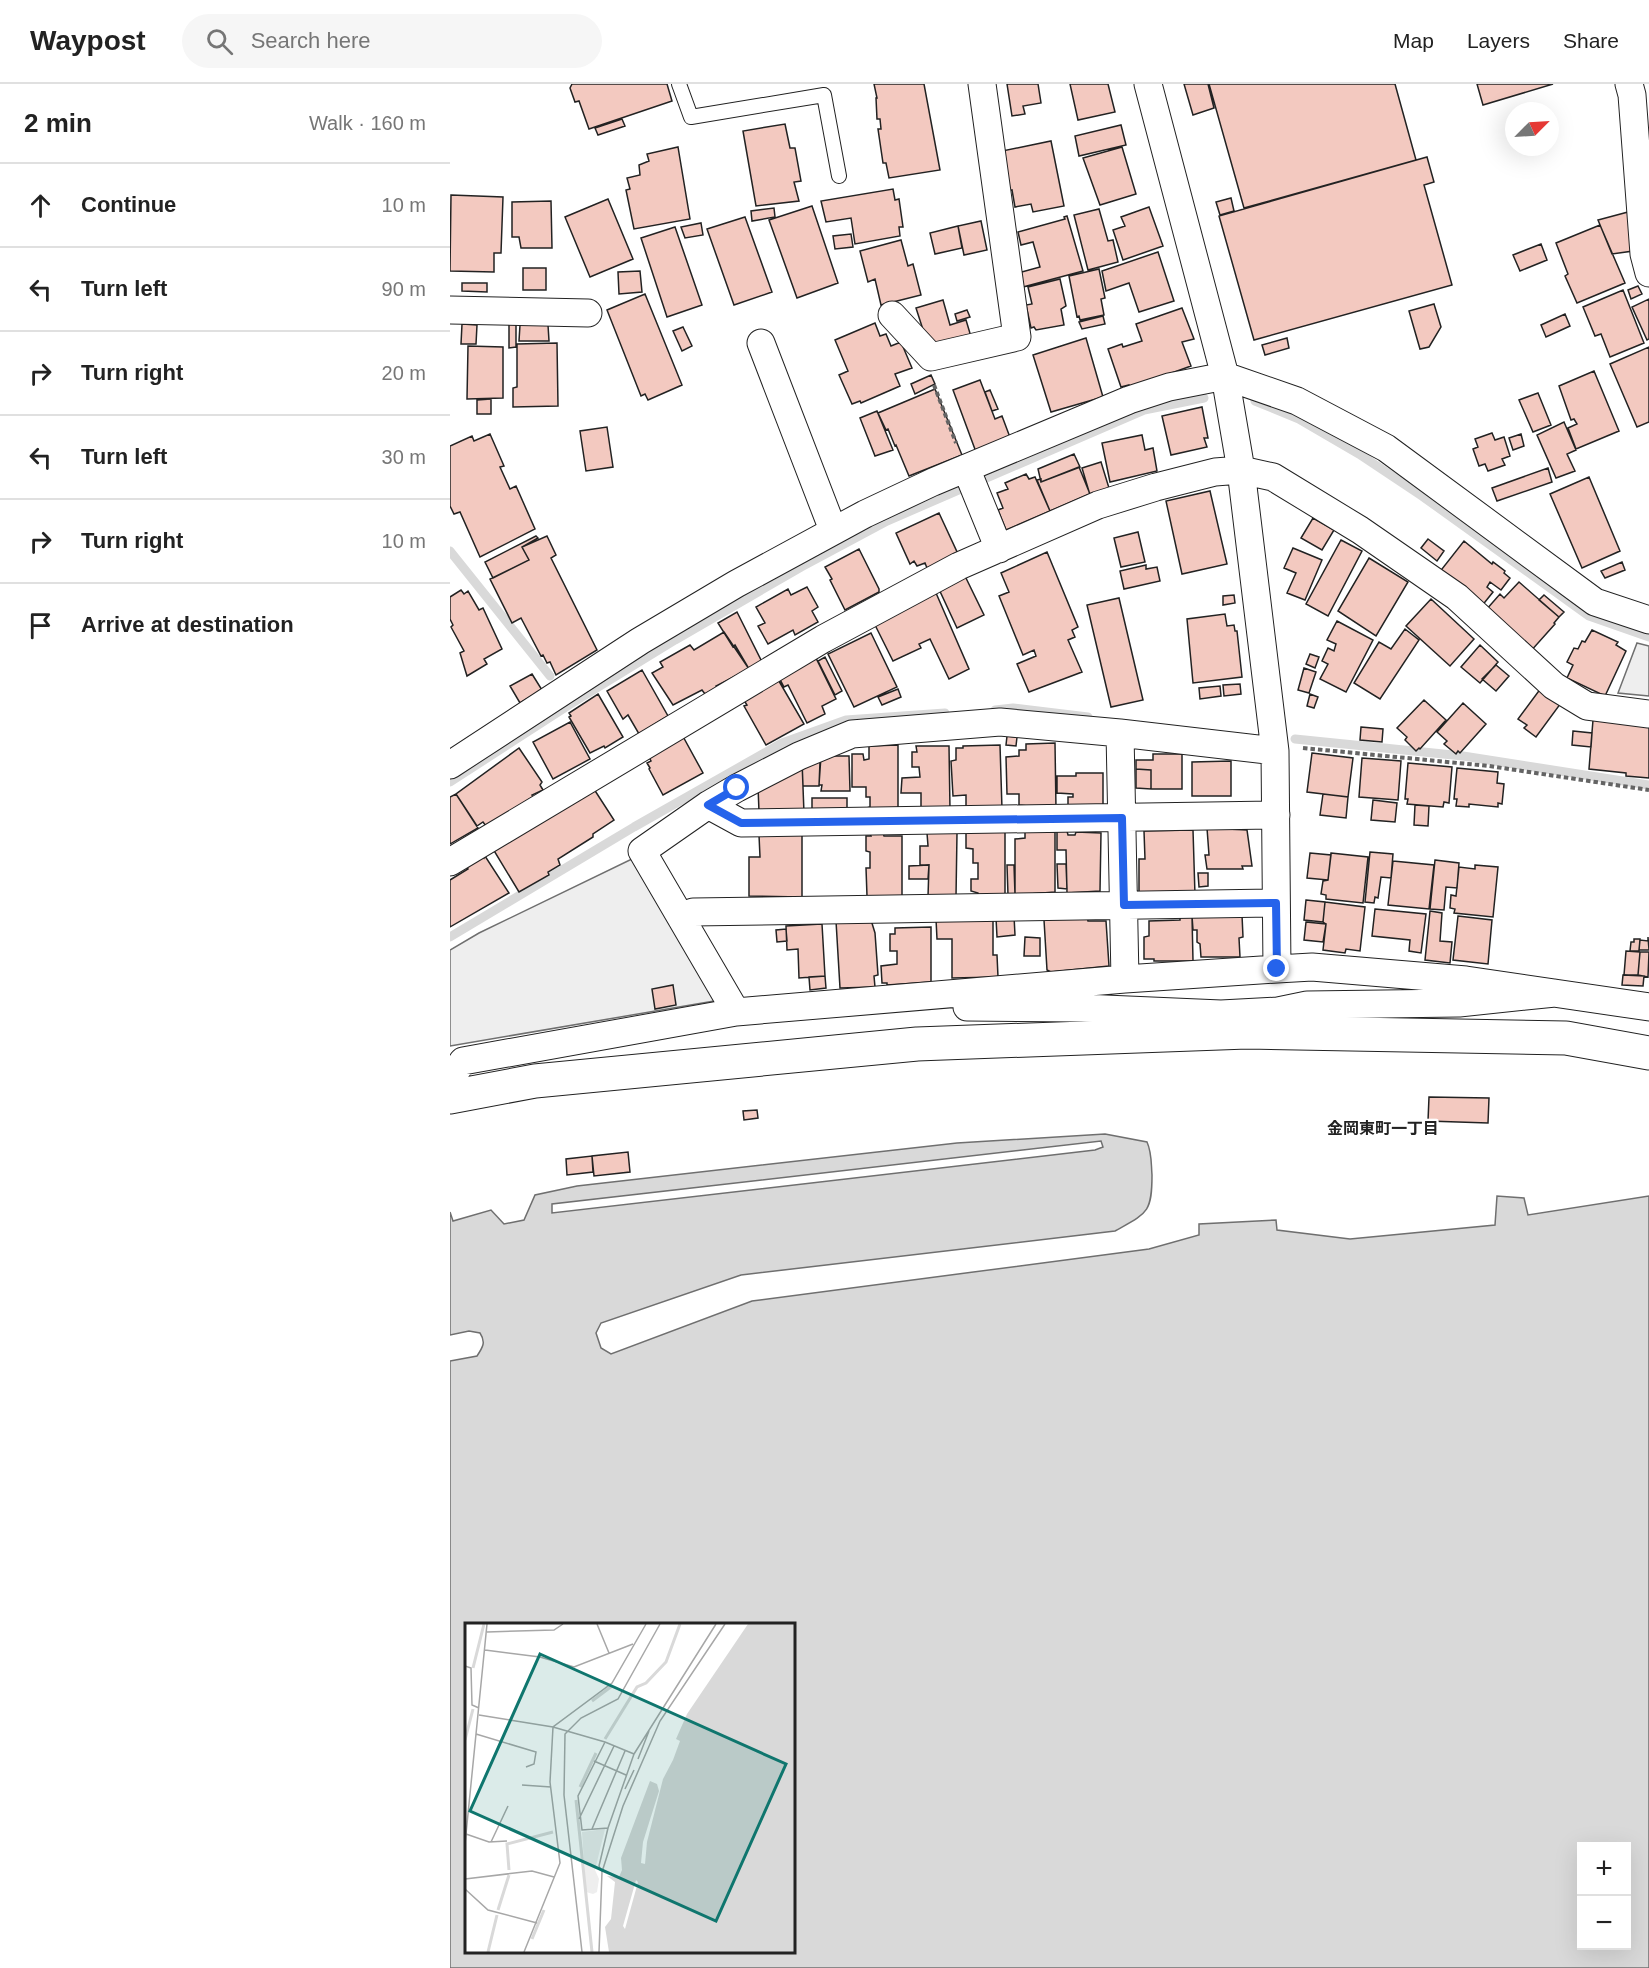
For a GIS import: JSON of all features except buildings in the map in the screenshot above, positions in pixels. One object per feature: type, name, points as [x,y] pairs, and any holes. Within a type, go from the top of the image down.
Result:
[{"type":"street","points":[[892,315],[932,357],[1017,337],[982,84]]},
{"type":"street","points":[[1148,84],[1225,376],[1241,470],[1275,751],[1277,969]]},
{"type":"street","points":[[1629,84],[1632,95],[1644,255],[1649,273]]},
{"type":"street","points":[[450,309],[588,313]]},
{"type":"street","points":[[761,343],[833,530]]},
{"type":"street","points":[[450,765],[640,641],[736,584],[874,509],[970,479],[1129,400],[1169,387],[1225,376],[1298,401],[1386,448],[1595,602],[1649,620]]},
{"type":"street","points":[[450,862],[823,639],[959,566],[1098,505],[1215,472],[1241,470],[1273,477],[1370,536],[1457,597],[1554,686],[1587,706],[1649,714]]},
{"type":"street","points":[[970,479],[999,549]]},
{"type":"street","points":[[736,1012],[642,851],[708,805],[799,756],[852,734],[1000,722],[1275,751]]},
{"type":"street","points":[[1120,733],[1125,979]]},
{"type":"street","points":[[708,805],[741,823],[1276,816]]},
{"type":"street","points":[[681,916],[693,912],[1276,903]]},
{"type":"street","points":[[450,1079],[463,1061],[736,1012],[895,997],[1277,969],[1312,968],[1466,980],[1649,1006]]},
{"type":"street","points":[[895,997],[930,1007],[1082,1008],[1221,1014],[1248,1022],[1278,1011],[1308,1005],[1458,1003],[1555,993]]},
{"type":"street","points":[[450,1097],[535,1081],[917,1044],[1248,1022],[1566,1038],[1649,1053]]},
{"type":"lane","points":[[679,84],[691,117],[824,94],[839,176]]},
{"type":"path","points":[[932,357],[930,376],[970,479]]},
{"type":"path","points":[[1275,751],[1299,748],[1489,766],[1649,790]]},
{"type":"shaded area","points":[[1637,643],[1649,646],[1649,696],[1618,693]]},
{"type":"shaded area","points":[[636,857],[720,1000],[450,1046],[450,950],[479,933]]},
{"type":"shaded area","points":[[1105,1134],[1147,1142],[1151,1154],[1152,1175],[1149,1205],[1141,1215],[1115,1231],[741,1275],[601,1323],[596,1333],[601,1348],[611,1354],[752,1301],[1149,1249],[1199,1235],[1199,1224],[1276,1220],[1277,1230],[1350,1239],[1495,1225],[1497,1196],[1524,1198],[1528,1215],[1649,1196],[1649,1968],[450,1968],[450,1361],[477,1356],[483,1342],[480,1333],[469,1331],[450,1335],[450,1212],[453,1221],[491,1210],[504,1224],[524,1220],[535,1195],[577,1186],[957,1143]],"holes":[[[1101,1141],[1103,1147],[1095,1150],[552,1213],[552,1204]]]},
{"type":"waterway","points":[[450,782],[675,640],[801,567],[887,521],[1144,410],[1204,398]]},
{"type":"waterway","points":[[1255,401],[1299,419],[1359,454],[1422,496],[1589,616],[1649,637]]},
{"type":"waterway","points":[[450,551],[550,676]]},
{"type":"waterway","points":[[995,710],[1013,708],[1088,717]]},
{"type":"waterway","points":[[450,937],[634,827],[782,743],[846,720],[945,713]]},
{"type":"waterway","points":[[1295,739],[1463,756],[1649,785]]},
{"type":"district","name":"金岡東町一丁目","points":[[1383,1128]]},
{"type":"route","points":[[737,788],[708,805],[741,823],[1122,818],[1124,905],[1276,903],[1277,969]]}]
